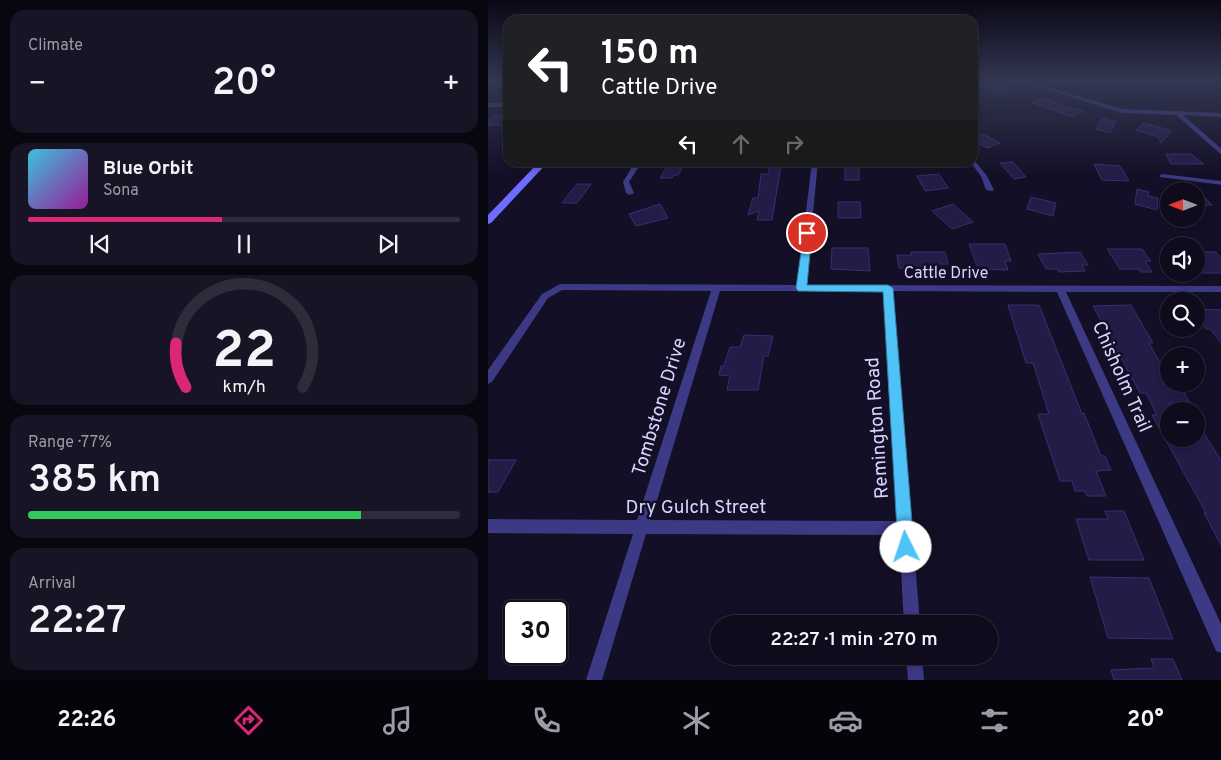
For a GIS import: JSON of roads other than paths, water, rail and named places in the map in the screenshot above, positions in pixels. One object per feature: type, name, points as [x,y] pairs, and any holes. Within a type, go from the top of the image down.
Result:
[{"type":"street","points":[[1154,113],[1222,115]]},
{"type":"street","points":[[1177,114],[1222,153]]},
{"type":"street","points":[[488,221],[539,167]]},
{"type":"street","points":[[630,193],[626,182],[636,167]]},
{"type":"street","points":[[801,288],[814,167]]},
{"type":"street","points":[[977,167],[984,176],[990,190]]},
{"type":"street","points":[[1162,176],[1222,183]]},
{"type":"street","name":"Cattle Drive","points":[[488,380],[545,296],[560,287],[1222,289]]},
{"type":"street","name":"Tombstone Drive","points":[[594,680],[716,288]]},
{"type":"street","name":"Remington Road","points":[[888,288],[911,615]]},
{"type":"street","name":"Chisholm Trail","points":[[1060,289],[1222,645]]},
{"type":"street","name":"Dry Gulch Street","points":[[488,526],[905,528]]},
{"type":"street","points":[[915,665],[916,680]]}]
